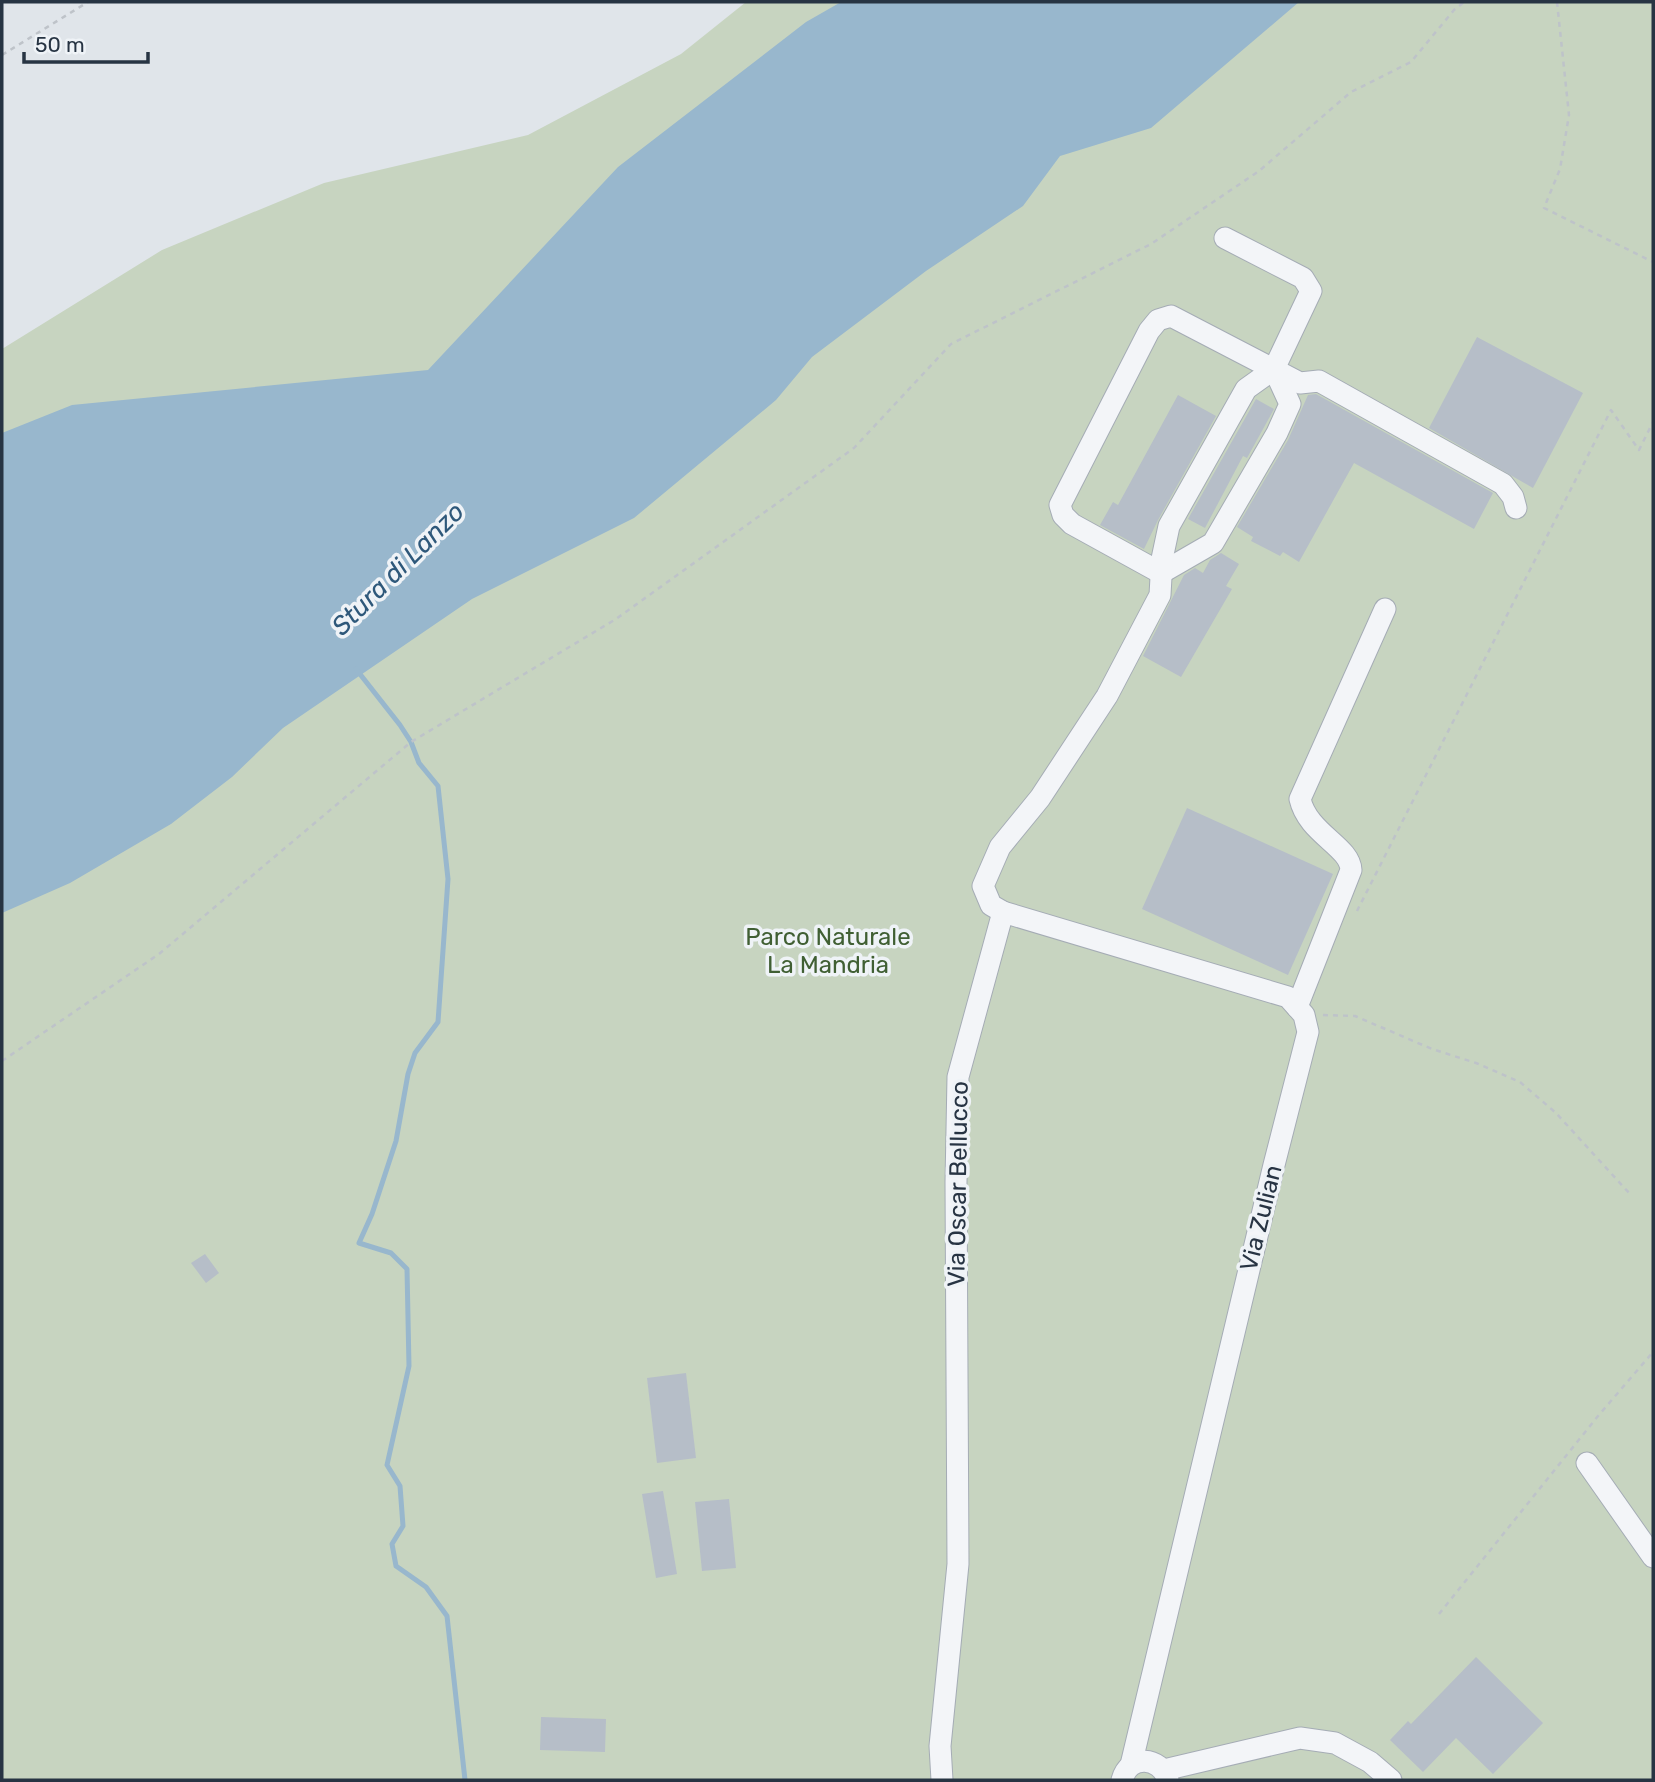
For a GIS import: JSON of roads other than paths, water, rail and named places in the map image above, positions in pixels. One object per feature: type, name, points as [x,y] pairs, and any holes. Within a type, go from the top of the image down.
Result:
[{"type":"street","points":[[1225,238],[1303,278],[1311,291],[1274,369],[1246,389],[1169,526],[1160,595],[1107,696],[1040,799],[1000,847],[983,886],[991,905],[1003,912],[1288,997],[1300,1011],[1352,870],[1345,853],[1326,839],[1304,813],[1300,799],[1385,609]]},
{"type":"street","points":[[1161,573],[1072,524],[1063,515],[1060,505],[1149,331],[1158,320],[1171,316],[1300,383],[1319,381],[1503,484],[1513,497],[1516,508]]},
{"type":"street","points":[[1161,573],[1213,543],[1277,433],[1290,404],[1274,369]]},
{"type":"street","name":"Via Oscar Bellucco","points":[[942,1780],[940,1746],[958,1564],[958,1077],[1003,912]]},
{"type":"street","name":"Via Zulian","points":[[1126,1773],[1308,1032],[1300,1011]]},
{"type":"street","points":[[1587,1463],[1653,1557]]},
{"type":"street","points":[[1137,1735],[1161,1770]]},
{"type":"street","points":[[1126,1773],[1141,1760],[1161,1770],[1300,1738],[1335,1743],[1370,1762],[1391,1780]]},
{"type":"street","points":[[1185,1780],[1251,1751]]},
{"type":"water","name":"Stura di Lanzo","points":[[841,2],[1299,2],[1151,128],[1060,156],[1023,206],[926,271],[812,357],[776,400],[634,518],[472,599],[283,728],[232,777],[171,824],[70,883],[2,913],[2,433],[72,405],[428,370],[618,167],[806,22]]},
{"type":"waterway","points":[[356,669],[400,725],[411,742],[419,763],[438,786],[448,879],[438,1022],[415,1053],[408,1074],[396,1141],[372,1214],[359,1243],[391,1253],[407,1269],[409,1366],[387,1465],[400,1486],[403,1526],[392,1544],[396,1566],[426,1587],[447,1616],[465,1780]]},
{"type":"park label","name":"Parco Naturale La Mandria","points":[[828,951]]}]
